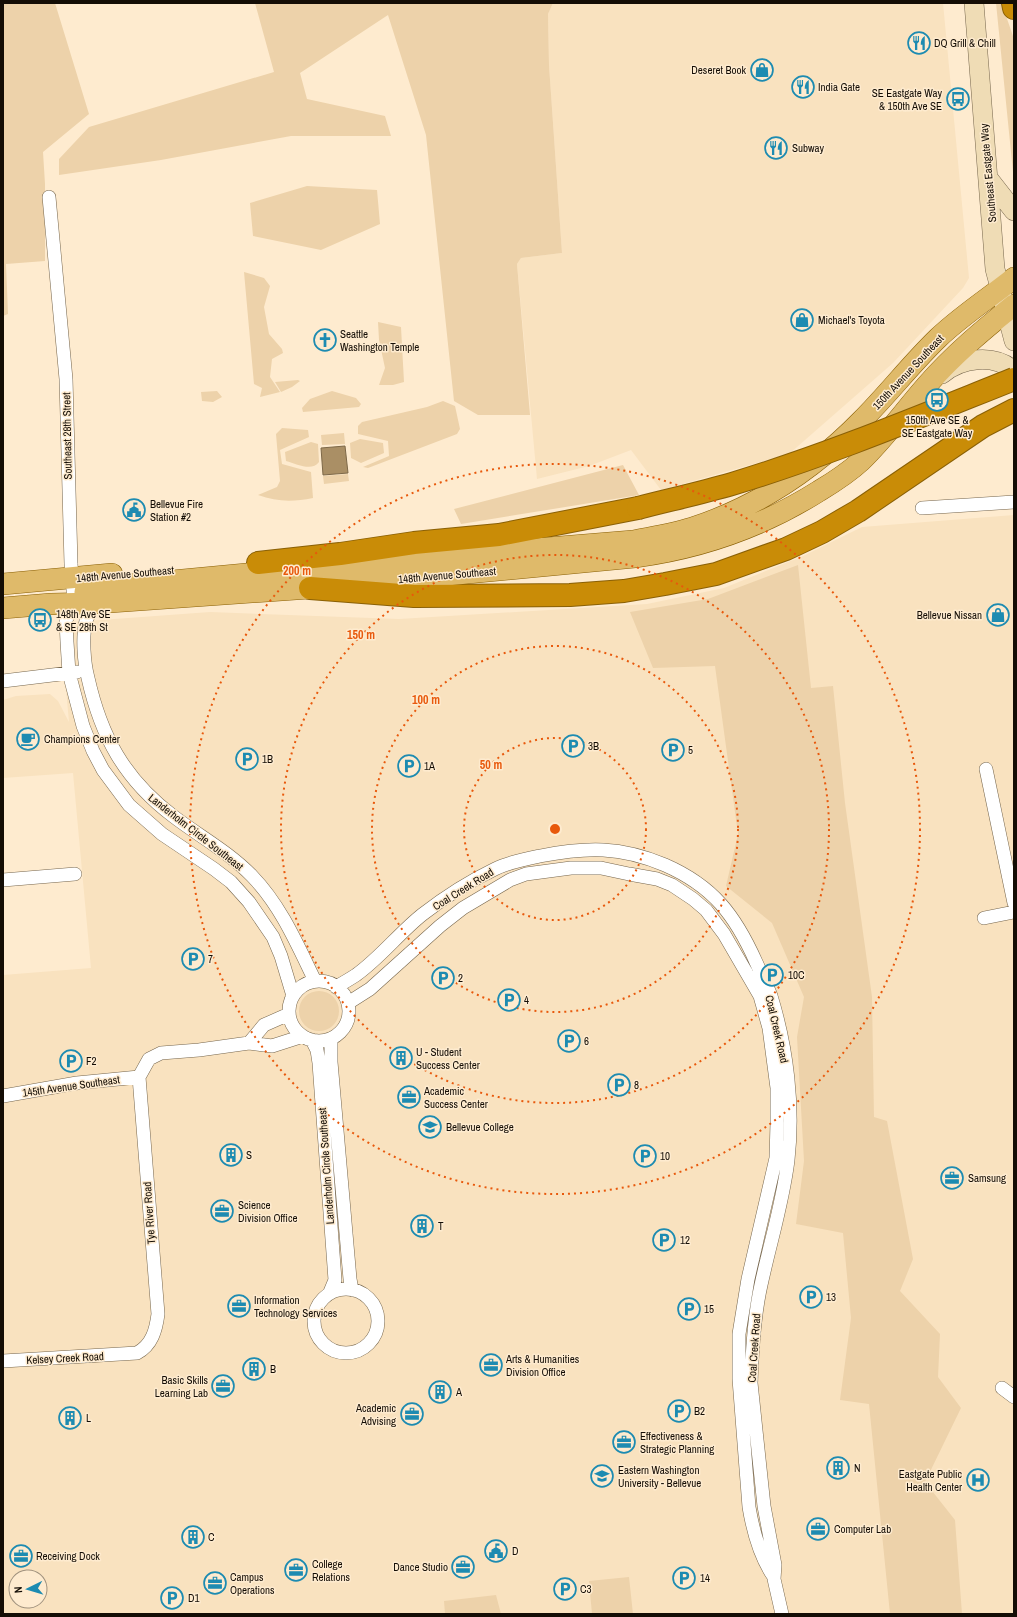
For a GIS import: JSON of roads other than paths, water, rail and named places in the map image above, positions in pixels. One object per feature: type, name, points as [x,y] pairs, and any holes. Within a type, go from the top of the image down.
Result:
[{"type":"highway","points":[[1013,3],[1014,8]]},
{"type":"highway","points":[[258,563],[340,554],[414,543],[499,535],[638,508],[733,483],[808,458],[909,421],[1014,379]]},
{"type":"highway","points":[[310,588],[414,596],[570,595],[624,590],[716,574],[749,563],[800,542],[858,511],[983,426],[1014,410]]},
{"type":"main road","name":"Southeast Eastgate Way","points":[[974,3],[996,270],[1007,284],[1014,341]]},
{"type":"main road","points":[[988,178],[1014,211]]},
{"type":"main road","name":"150th Avenue Southeast","points":[[805,469],[862,421],[939,337],[966,314],[1007,284]]},
{"type":"main road","name":"150th Avenue Southeast","points":[[810,497],[843,476],[861,461],[880,441],[926,385],[954,356],[985,327],[1010,308]]},
{"type":"main road","points":[[926,385],[950,368],[976,359],[999,362],[1014,371]]},
{"type":"main road","name":"148th Avenue Southeast","points":[[74,603],[85,592],[98,588],[320,567],[607,544],[666,535],[693,528],[746,506],[786,483],[805,469]]},
{"type":"main road","name":"148th Avenue Southeast","points":[[3,608],[310,588],[613,559],[669,552],[724,537],[754,526],[777,516],[810,497]]},
{"type":"main road","name":"148th Avenue Southeast","points":[[3,584],[258,563],[320,567]]},
{"type":"street","name":"Southeast 28th Street","points":[[49,197],[66,379],[66,434],[74,603],[66,620],[69,673]]},
{"type":"street","points":[[922,508],[1014,502]]},
{"type":"street","points":[[3,681],[86,671],[84,632],[86,620],[96,603]]},
{"type":"street","name":"Landerholm Circle Southeast","points":[[86,671],[102,726],[112,748],[126,770],[142,789],[159,805],[240,864],[257,881],[276,905],[286,922],[316,982]]},
{"type":"street","name":"Landerholm Circle Southeast","points":[[69,673],[86,732],[103,770],[129,805],[162,834],[231,882],[249,902],[273,937],[281,956],[293,996]]},
{"type":"street","points":[[986,769],[1014,903]]},
{"type":"street","name":"Coal Creek Road","points":[[336,987],[358,974],[423,914],[460,889],[496,868],[521,860],[560,853],[589,849],[613,850],[654,861],[677,870],[704,887],[719,901],[734,919],[747,941],[770,994],[785,1058],[789,1102],[788,1160],[780,1204],[761,1286],[751,1367],[751,1383],[762,1491],[775,1565],[774,1579],[782,1614]]},
{"type":"street","name":"Coal Creek Road","points":[[348,1003],[370,989],[440,926],[463,908],[510,880],[526,874],[571,868],[601,868],[657,879],[672,885],[693,899],[706,910],[724,934],[760,996],[769,1028],[777,1088],[776,1158],[747,1287],[739,1334],[739,1366],[749,1507],[752,1525],[767,1568],[774,1579]]},
{"type":"street","points":[[3,880],[75,874]]},
{"type":"street","points":[[984,918],[1014,912]]},
{"type":"street","points":[[139,1077],[149,1059],[161,1053],[199,1050],[249,1043],[272,1046],[308,1038],[322,1041],[331,1039],[340,1033],[346,1024],[349,1014],[348,1003],[343,994],[336,987],[323,981],[307,984],[299,989],[293,996],[289,1008],[289,1014],[294,1026],[308,1038]]},
{"type":"street","points":[[249,1043],[264,1025],[289,1014]]},
{"type":"street","name":"Landerholm Circle Southeast","points":[[308,1038],[317,1050],[319,1063],[335,1280],[330,1292]]},
{"type":"street","name":"Landerholm Circle Southeast","points":[[331,1039],[331,1062],[349,1272],[352,1290]]},
{"type":"street","name":"145th Avenue Southeast","points":[[3,1096],[77,1083],[139,1077]]},
{"type":"street","name":"Tye River Road","points":[[127,1354],[137,1353],[144,1349],[156,1330],[158,1314],[139,1077]]},
{"type":"street","points":[[341,1289],[352,1290],[366,1296],[372,1304],[376,1312],[376,1331],[365,1346],[357,1350],[348,1352],[336,1351],[326,1346],[318,1338],[314,1327],[314,1315],[318,1304],[330,1292],[341,1289]]},
{"type":"street","name":"Kelsey Creek Road","points":[[3,1361],[127,1354]]},
{"type":"street","points":[[1002,1388],[1014,1397]]},
{"type":"place","name":"DQ Grill & Chill","points":[[919,43]]},
{"type":"place","name":"Deseret Book","points":[[762,70]]},
{"type":"place","name":"India Gate","points":[[803,87]]},
{"type":"place","name":"SE Eastgate Way & 150th Ave SE","points":[[958,99]]},
{"type":"place","name":"Subway","points":[[776,148]]},
{"type":"place","name":"Michael's Toyota","points":[[802,320]]},
{"type":"place","name":"Seattle Washington Temple","points":[[325,340]]},
{"type":"place","name":"150th Ave SE & SE Eastgate Way","points":[[937,400]]},
{"type":"place","name":"Bellevue Fire Station #2","points":[[134,510]]},
{"type":"place","name":"Bellevue Nissan","points":[[998,615]]},
{"type":"place","name":"148th Ave SE & SE 28th St","points":[[40,620]]},
{"type":"place","name":"Champions Center","points":[[28,739]]},
{"type":"place","name":"3B","points":[[573,746]]},
{"type":"place","name":"5","points":[[673,750]]},
{"type":"place","name":"1B","points":[[247,759]]},
{"type":"place","name":"1A","points":[[409,766]]},
{"type":"place","name":"7","points":[[193,959]]},
{"type":"place","name":"10C","points":[[772,975]]},
{"type":"place","name":"2","points":[[443,978]]},
{"type":"place","name":"4","points":[[509,1000]]},
{"type":"place","name":"6","points":[[569,1041]]},
{"type":"place","name":"U - Student Success Center","points":[[401,1058]]},
{"type":"place","name":"F2","points":[[71,1061]]},
{"type":"place","name":"8","points":[[619,1085]]},
{"type":"place","name":"Academic Success Center","points":[[409,1097]]},
{"type":"place","name":"Bellevue College","points":[[430,1127]]},
{"type":"place","name":"S","points":[[231,1155]]},
{"type":"place","name":"10","points":[[645,1156]]},
{"type":"place","name":"Samsung","points":[[952,1178]]},
{"type":"place","name":"Science Division Office","points":[[222,1211]]},
{"type":"place","name":"T","points":[[422,1226]]},
{"type":"place","name":"12","points":[[664,1240]]},
{"type":"place","name":"13","points":[[811,1297]]},
{"type":"place","name":"Information Technology Services","points":[[239,1306]]},
{"type":"place","name":"15","points":[[689,1309]]},
{"type":"place","name":"Arts & Humanities Division Office","points":[[491,1365]]},
{"type":"place","name":"B","points":[[254,1369]]},
{"type":"place","name":"Basic Skills Learning Lab","points":[[223,1386]]},
{"type":"place","name":"A","points":[[440,1392]]},
{"type":"place","name":"B2","points":[[679,1411]]},
{"type":"place","name":"Academic Advising","points":[[412,1414]]},
{"type":"place","name":"L","points":[[70,1418]]},
{"type":"place","name":"Effectiveness & Strategic Planning","points":[[624,1442]]},
{"type":"place","name":"N","points":[[838,1468]]},
{"type":"place","name":"Eastern Washington University - Bellevue","points":[[602,1476]]},
{"type":"place","name":"Eastgate Public Health Center","points":[[978,1480]]},
{"type":"place","name":"Computer Lab","points":[[818,1529]]},
{"type":"place","name":"C","points":[[193,1537]]},
{"type":"place","name":"D","points":[[496,1551]]},
{"type":"place","name":"Receiving Dock","points":[[21,1556]]},
{"type":"place","name":"Dance Studio","points":[[463,1567]]},
{"type":"place","name":"College Relations","points":[[296,1570]]},
{"type":"place","name":"14","points":[[684,1578]]},
{"type":"place","name":"Campus Operations","points":[[215,1583]]},
{"type":"place","name":"C3","points":[[565,1589]]},
{"type":"place","name":"D1","points":[[172,1598]]}]
